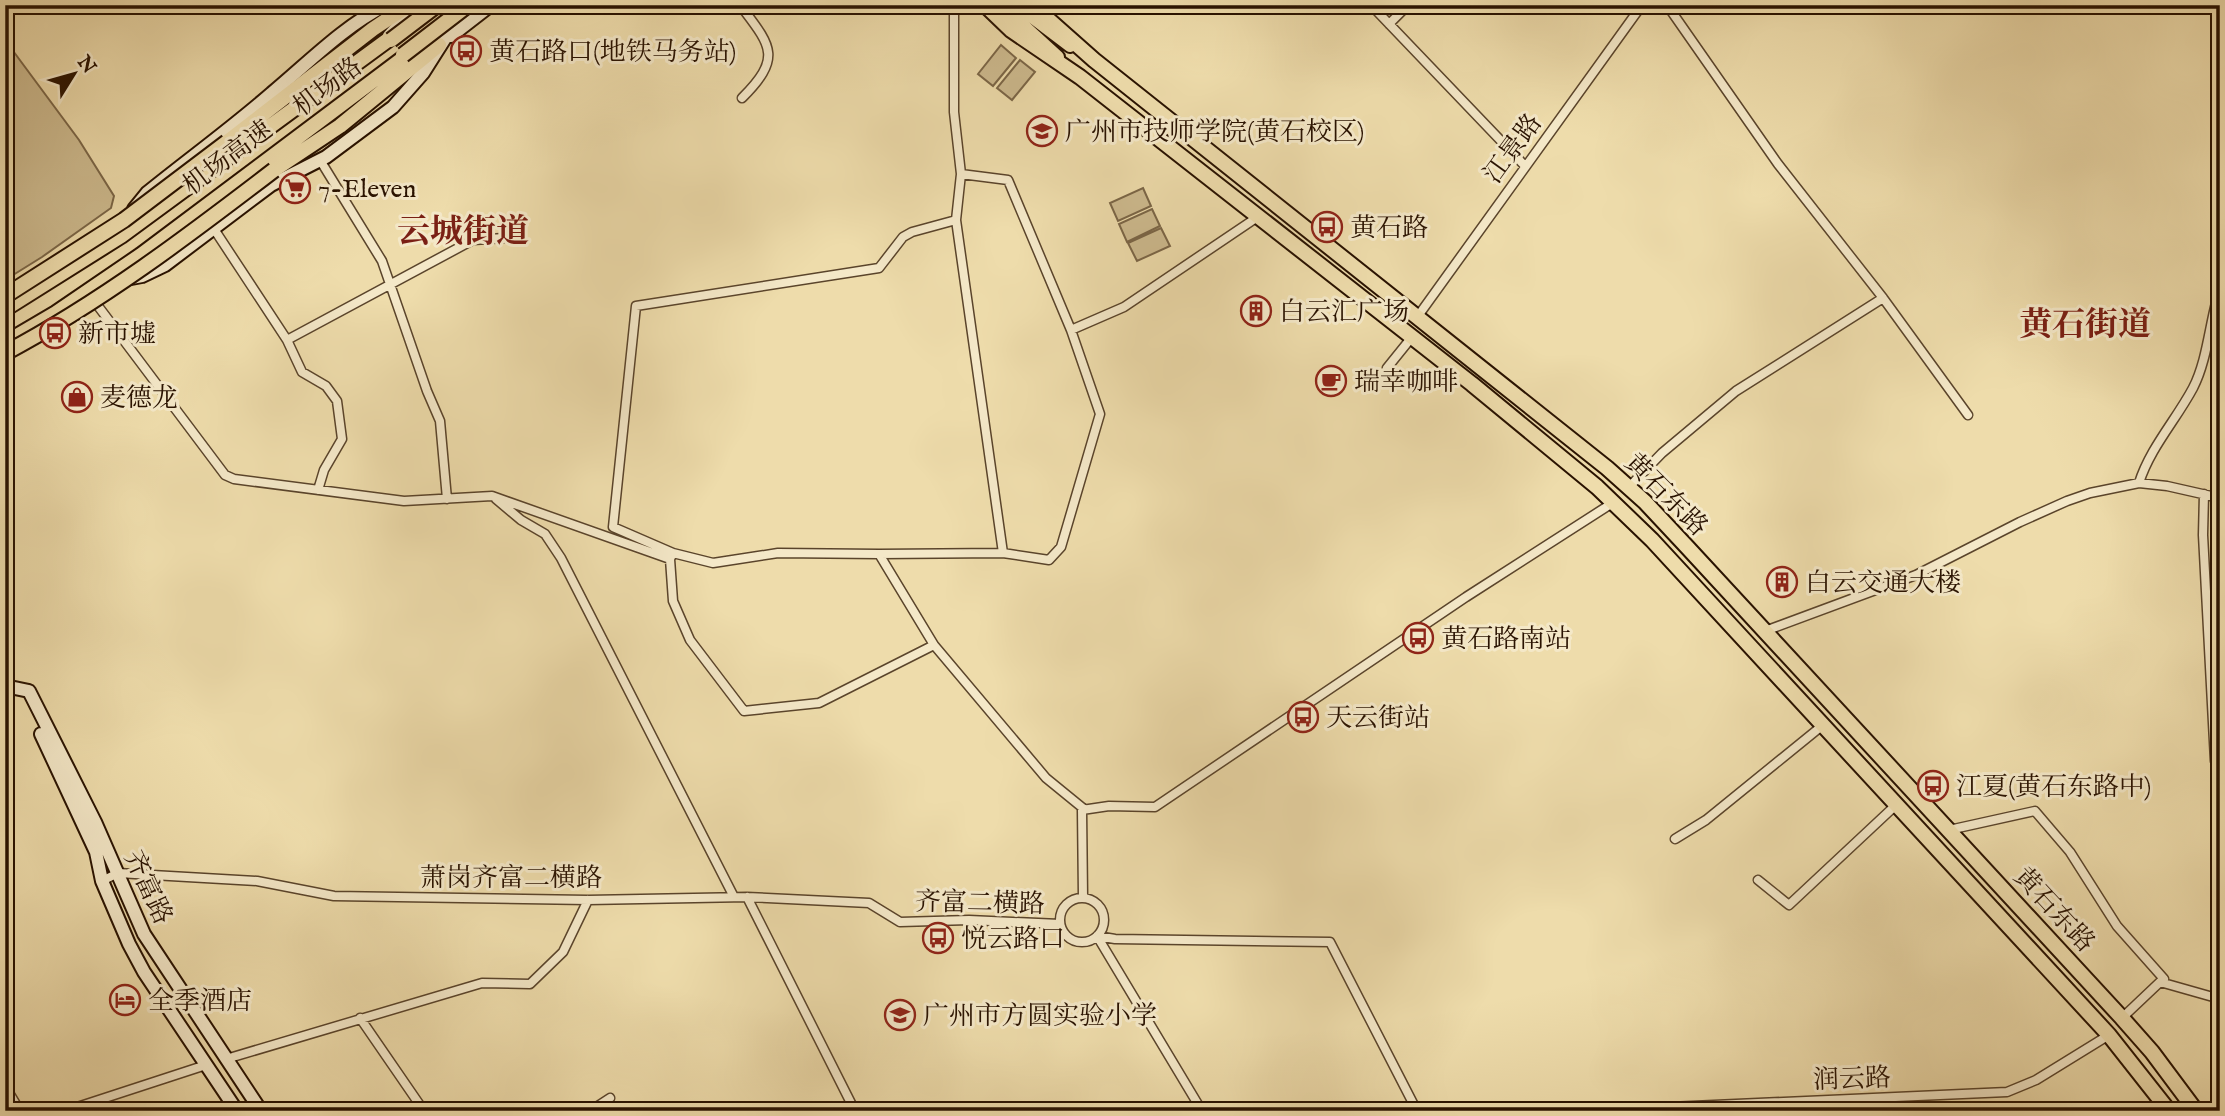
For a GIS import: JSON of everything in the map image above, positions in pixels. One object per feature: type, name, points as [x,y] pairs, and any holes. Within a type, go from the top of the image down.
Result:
[{"type":"highway","points":[[5,296],[124,220],[373,29],[409,5]]},
{"type":"highway","name":"机场路","points":[[5,312],[121,236],[438,5]]},
{"type":"highway","name":"机场高速","points":[[5,312],[76,271],[172,205],[438,5]]},
{"type":"highway","name":"机场路","points":[[5,343],[108,279],[196,215],[395,65],[467,5]]},
{"type":"highway","name":"机场高速","points":[[5,334],[103,275],[176,225],[467,5]]},
{"type":"highway","points":[[985,5],[1032,46],[1080,77]]},
{"type":"highway","points":[[1032,5],[1094,60]]},
{"type":"highway","points":[[5,352],[62,320],[145,265],[274,170],[340,126],[439,45]]},
{"type":"highway","name":"黄石东路","points":[[1094,60],[1629,487],[2122,1018],[2152,1052],[2196,1111]]},
{"type":"highway","name":"黄石东路","points":[[1080,77],[1412,337],[1614,502],[1662,550],[2109,1035],[2169,1111]]},
{"type":"main road","points":[[121,236],[134,208],[147,192],[322,50],[386,5]]},
{"type":"main road","points":[[384,42],[417,5]]},
{"type":"main road","points":[[108,279],[132,279],[152,272],[271,185],[320,160],[393,107],[423,73],[467,5]]},
{"type":"main road","points":[[395,65],[439,45],[491,5]]},
{"type":"main road","name":"黄石东路","points":[[1001,5],[1080,77]]},
{"type":"main road","name":"黄石东路","points":[[1016,5],[1050,32],[1094,60]]},
{"type":"main road","name":"齐富路","points":[[5,686],[29,691],[118,873],[144,934],[261,1111]]},
{"type":"main road","name":"齐富路","points":[[5,691],[22,696],[96,852],[102,881],[144,972],[237,1111]]},
{"type":"main road","points":[[144,972],[162,961]]},
{"type":"street","points":[[740,5],[764,37],[769,56],[760,80],[742,98]]},
{"type":"street","points":[[954,5],[954,112],[961,174],[956,220],[1003,553]]},
{"type":"street","points":[[1371,5],[1525,166]]},
{"type":"street","points":[[1390,24],[1408,5]]},
{"type":"street","name":"江景路","points":[[1418,316],[1642,5]]},
{"type":"street","points":[[1667,5],[1777,164],[1883,298],[1968,415]]},
{"type":"street","points":[[320,160],[382,261],[440,421],[447,499]]},
{"type":"street","points":[[88,292],[225,475],[234,479],[404,501],[492,496],[672,556],[713,563],[778,553],[1003,553],[1049,560],[1060,547],[1100,414],[1071,330],[1008,180],[961,174]]},
{"type":"street","points":[[1071,330],[1124,307],[1259,216]]},
{"type":"street","points":[[672,556],[613,527],[636,306],[878,268],[903,237],[956,220]]},
{"type":"street","points":[[214,229],[287,340],[302,372],[326,386],[337,401],[342,439],[324,470],[318,490]]},
{"type":"street","points":[[287,340],[473,240],[504,238]]},
{"type":"street","points":[[2139,483],[2146,463],[2165,436],[2196,380],[2216,303],[2220,297]]},
{"type":"street","points":[[1629,487],[1662,453],[1736,391],[1883,298]]},
{"type":"street","points":[[1387,368],[1412,337]]},
{"type":"street","points":[[1765,631],[1916,575],[2067,501],[2139,483],[2167,486],[2220,498]]},
{"type":"street","points":[[2204,494],[2203,535],[2215,761]]},
{"type":"street","points":[[492,496],[521,520],[545,534],[561,558],[734,897]]},
{"type":"street","points":[[878,554],[934,645],[1046,778],[1084,809],[1155,807],[1466,597],[1614,502]]},
{"type":"street","points":[[672,556],[673,601],[691,640],[744,711],[819,703],[934,645]]},
{"type":"street","points":[[1675,839],[1706,820],[1823,725]]},
{"type":"street","points":[[1758,880],[1789,905],[1897,804]]},
{"type":"street","points":[[1083,897],[1084,809]]},
{"type":"street","points":[[1949,830],[2035,811],[2070,852],[2117,926],[2164,979]]},
{"type":"street","points":[[102,881],[118,873]]},
{"type":"street","name":"萧岗齐富二横路","points":[[118,873],[257,881],[334,897],[588,900],[747,897],[869,903],[900,922]]},
{"type":"street","points":[[747,897],[855,1111]]},
{"type":"street","points":[[1097,936],[1104,922],[1102,909],[1093,900],[1083,897],[1065,904],[1060,914],[1060,925],[1066,936],[1078,942],[1085,942],[1097,936],[1115,939],[1329,942],[1417,1111]]},
{"type":"street","points":[[226,1059],[482,983],[530,984],[564,952],[588,900]]},
{"type":"street","name":"齐富二横路","points":[[900,922],[969,920],[1060,925]]},
{"type":"street","points":[[1097,936],[1202,1111]]},
{"type":"street","points":[[2122,1018],[2160,982],[2220,999]]},
{"type":"street","points":[[360,1018],[424,1111]]},
{"type":"street","name":"润云路","points":[[1581,1111],[2007,1092],[2026,1085],[2109,1035]]},
{"type":"street","points":[[65,1111],[206,1065]]},
{"type":"street","points":[[5,1086],[20,1111]]},
{"type":"street","points":[[590,1111],[610,1098]]},
{"type":"shaded area","points":[[5,40],[79,140],[114,196],[111,208],[5,280]]},
{"type":"shaded area","points":[[1001,45],[1016,58],[993,86],[978,74]]},
{"type":"shaded area","points":[[1020,60],[1035,72],[1012,100],[997,88]]},
{"type":"shaded area","points":[[1143,188],[1151,206],[1118,221],[1110,203]]},
{"type":"shaded area","points":[[1152,209],[1160,226],[1127,242],[1119,224]]},
{"type":"shaded area","points":[[1161,228],[1170,246],[1137,261],[1128,243]]},
{"type":"place","name":"黄石路口(地铁马务站)","points":[[466,51]]},
{"type":"place","name":"广州市技师学院(黄石校区)","points":[[1042,131]]},
{"type":"place","name":"7-Eleven","points":[[295,188]]},
{"type":"place","name":"黄石路","points":[[1327,227]]},
{"type":"place","name":"白云汇广场","points":[[1256,311]]},
{"type":"place","name":"新市墟","points":[[55,333]]},
{"type":"place","name":"瑞幸咖啡","points":[[1331,381]]},
{"type":"place","name":"麦德龙","points":[[77,397]]},
{"type":"place","name":"白云交通大楼","points":[[1782,582]]},
{"type":"place","name":"黄石路南站","points":[[1418,638]]},
{"type":"place","name":"天云街站","points":[[1303,717]]},
{"type":"place","name":"江夏(黄石东路中)","points":[[1933,786]]},
{"type":"place","name":"悦云路口","points":[[938,938]]},
{"type":"place","name":"全季酒店","points":[[125,1000]]},
{"type":"place","name":"广州市方圆实验小学","points":[[900,1015]]},
{"type":"district","name":"云城街道","points":[[463,230]]},
{"type":"district","name":"黄石街道","points":[[2085,323]]}]
